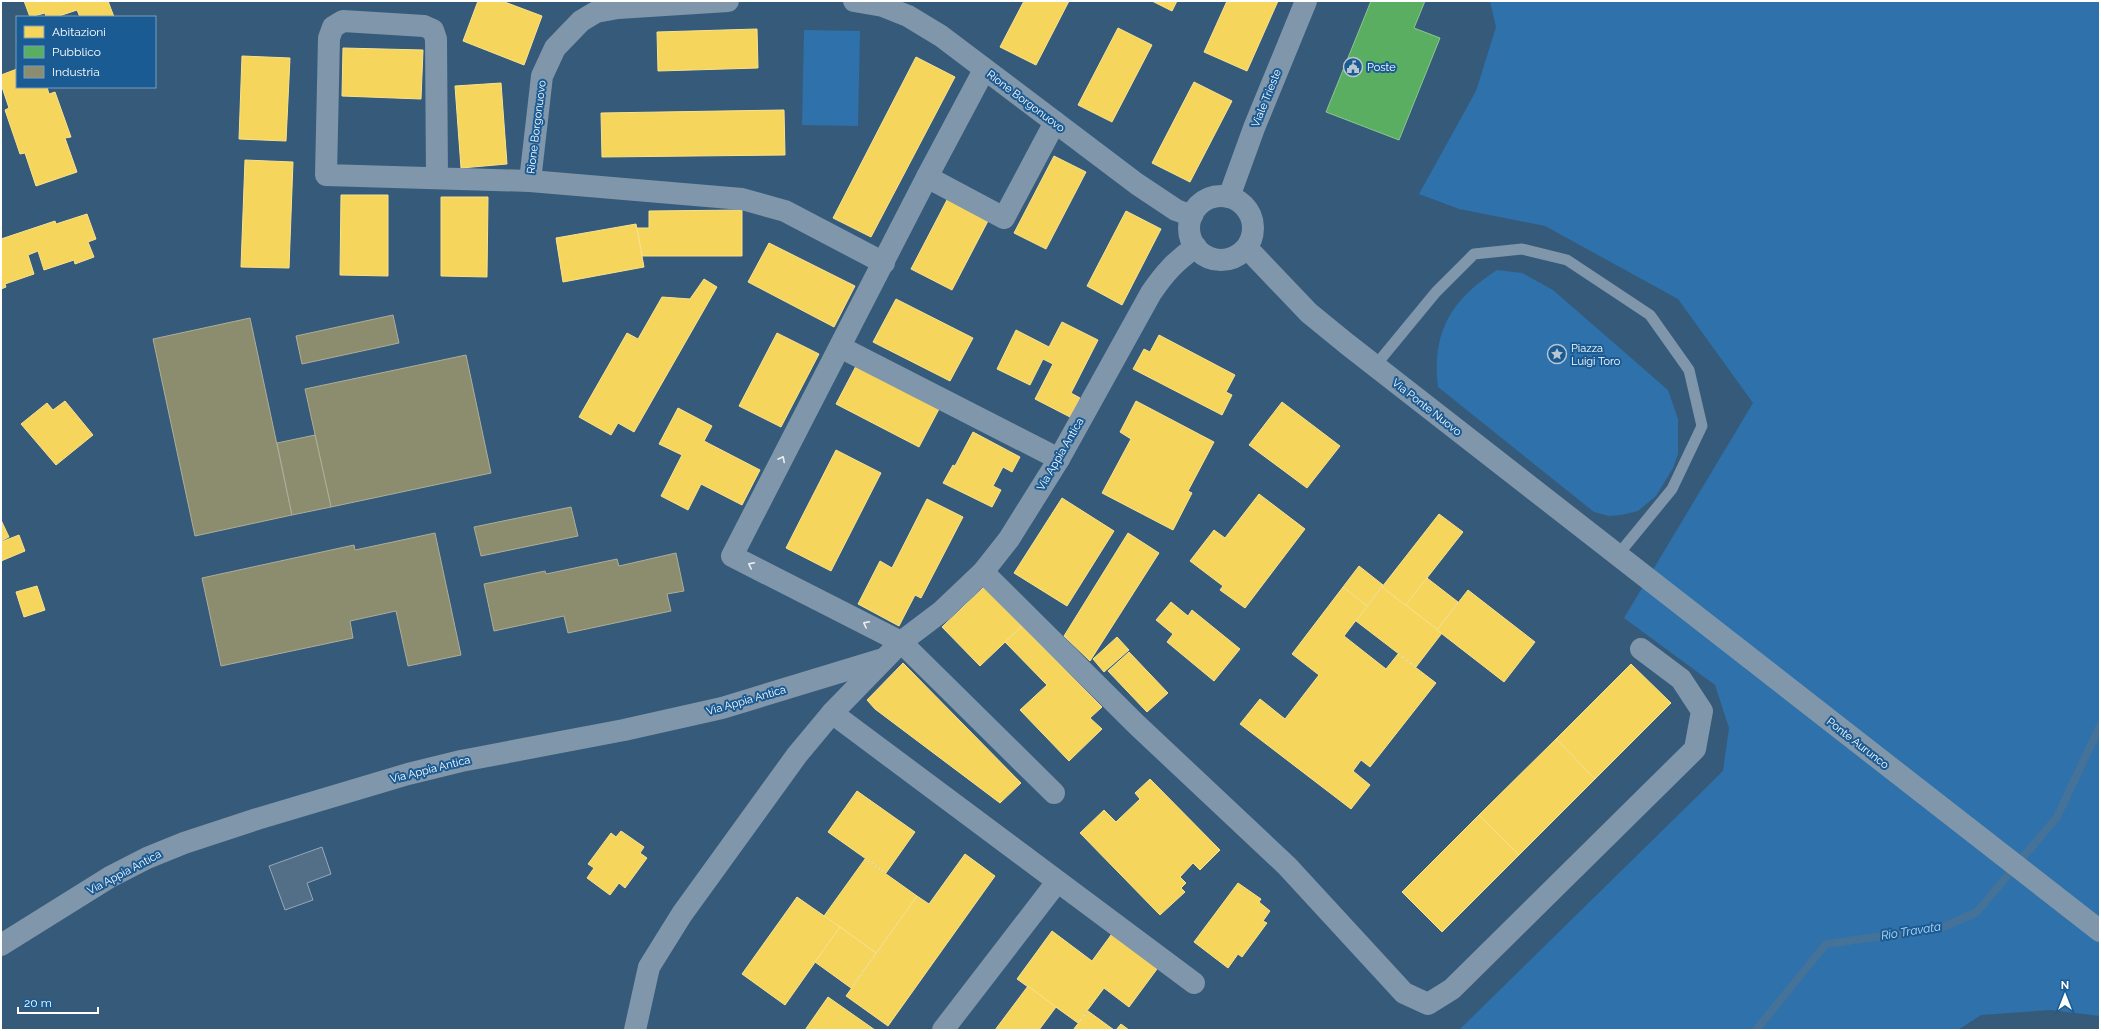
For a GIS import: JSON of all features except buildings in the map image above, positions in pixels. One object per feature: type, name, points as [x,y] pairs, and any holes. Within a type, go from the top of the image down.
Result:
[{"type":"street","name":"Rione Borgonuovo","points":[[530,181],[542,76],[555,48],[581,21],[596,12],[618,8],[728,1]]},
{"type":"street","name":"Rione Borgonuovo","points":[[854,1],[883,6],[908,16],[942,36],[984,70],[1137,184],[1176,210],[1192,216]]},
{"type":"street","name":"Viale Trieste","points":[[1229,197],[1254,128],[1306,1]]},
{"type":"street","points":[[437,178],[436,39],[433,30],[424,26],[343,21],[333,27],[329,38],[326,175],[530,181],[742,199],[785,211],[884,263]]},
{"type":"street","points":[[984,70],[732,556],[901,642],[1054,793]]},
{"type":"street","points":[[928,177],[1004,218],[1055,122]]},
{"type":"street","points":[[1220,196],[1229,197],[1238,201],[1246,208],[1252,218],[1254,228],[1252,239],[1239,255],[1221,260],[1212,259],[1203,254],[1196,247],[1191,237],[1189,227],[1192,216],[1203,202],[1220,196]]},
{"type":"street","name":"Via Appia Antica","points":[[635,1030],[649,967],[682,914],[797,755],[832,714],[901,642],[942,611],[983,572],[1009,539],[1059,459],[1151,293],[1165,272],[1181,257],[1196,247]]},
{"type":"street","name":"Via Ponte Nuovo","points":[[1246,248],[1309,313],[1617,556]]},
{"type":"street","points":[[840,347],[1059,459]]},
{"type":"street","name":"Ponte Aurunco","points":[[1617,556],[2100,931]]},
{"type":"street","points":[[983,572],[1137,725],[1287,866],[1404,993],[1428,1004],[1452,989],[1695,749],[1702,711],[1681,678],[1641,649]]},
{"type":"street","name":"Via Appia Antica","points":[[1,945],[110,877],[147,858],[184,843],[257,819],[401,776],[453,763],[624,730],[722,708],[884,659]]},
{"type":"street","points":[[832,714],[1194,983]]},
{"type":"street","points":[[943,1030],[1057,882]]},
{"type":"lane","points":[[1375,366],[1436,292],[1474,254],[1522,249],[1567,260],[1650,315],[1689,370],[1702,426],[1672,489],[1617,556]]},
{"type":"shaded area","points":[[1490,1],[2100,1],[2100,1016],[2051,1010],[1981,1015],[1958,1030],[1459,1030],[1723,771],[1729,728],[1715,685],[1624,618],[1753,403],[1678,299],[1545,226],[1459,209],[1419,194],[1476,91],[1496,27]]},
{"type":"shaded area","points":[[804,30],[860,31],[858,126],[802,125]]},
{"type":"shaded area","points":[[1497,270],[1522,273],[1553,290],[1668,390],[1678,419],[1678,454],[1673,468],[1656,496],[1638,511],[1609,516],[1594,512],[1438,387],[1438,350],[1442,333],[1448,319],[1457,305],[1468,293],[1481,281]]},
{"type":"waterway","name":"Rio Travata","points":[[1756,1030],[1826,944],[1941,928],[1977,912],[2057,817],[2100,726]]},
{"type":"place","name":"Poste","points":[[1353,67]]},
{"type":"place","name":"Piazza Luigi Toro","points":[[1557,354]]}]
